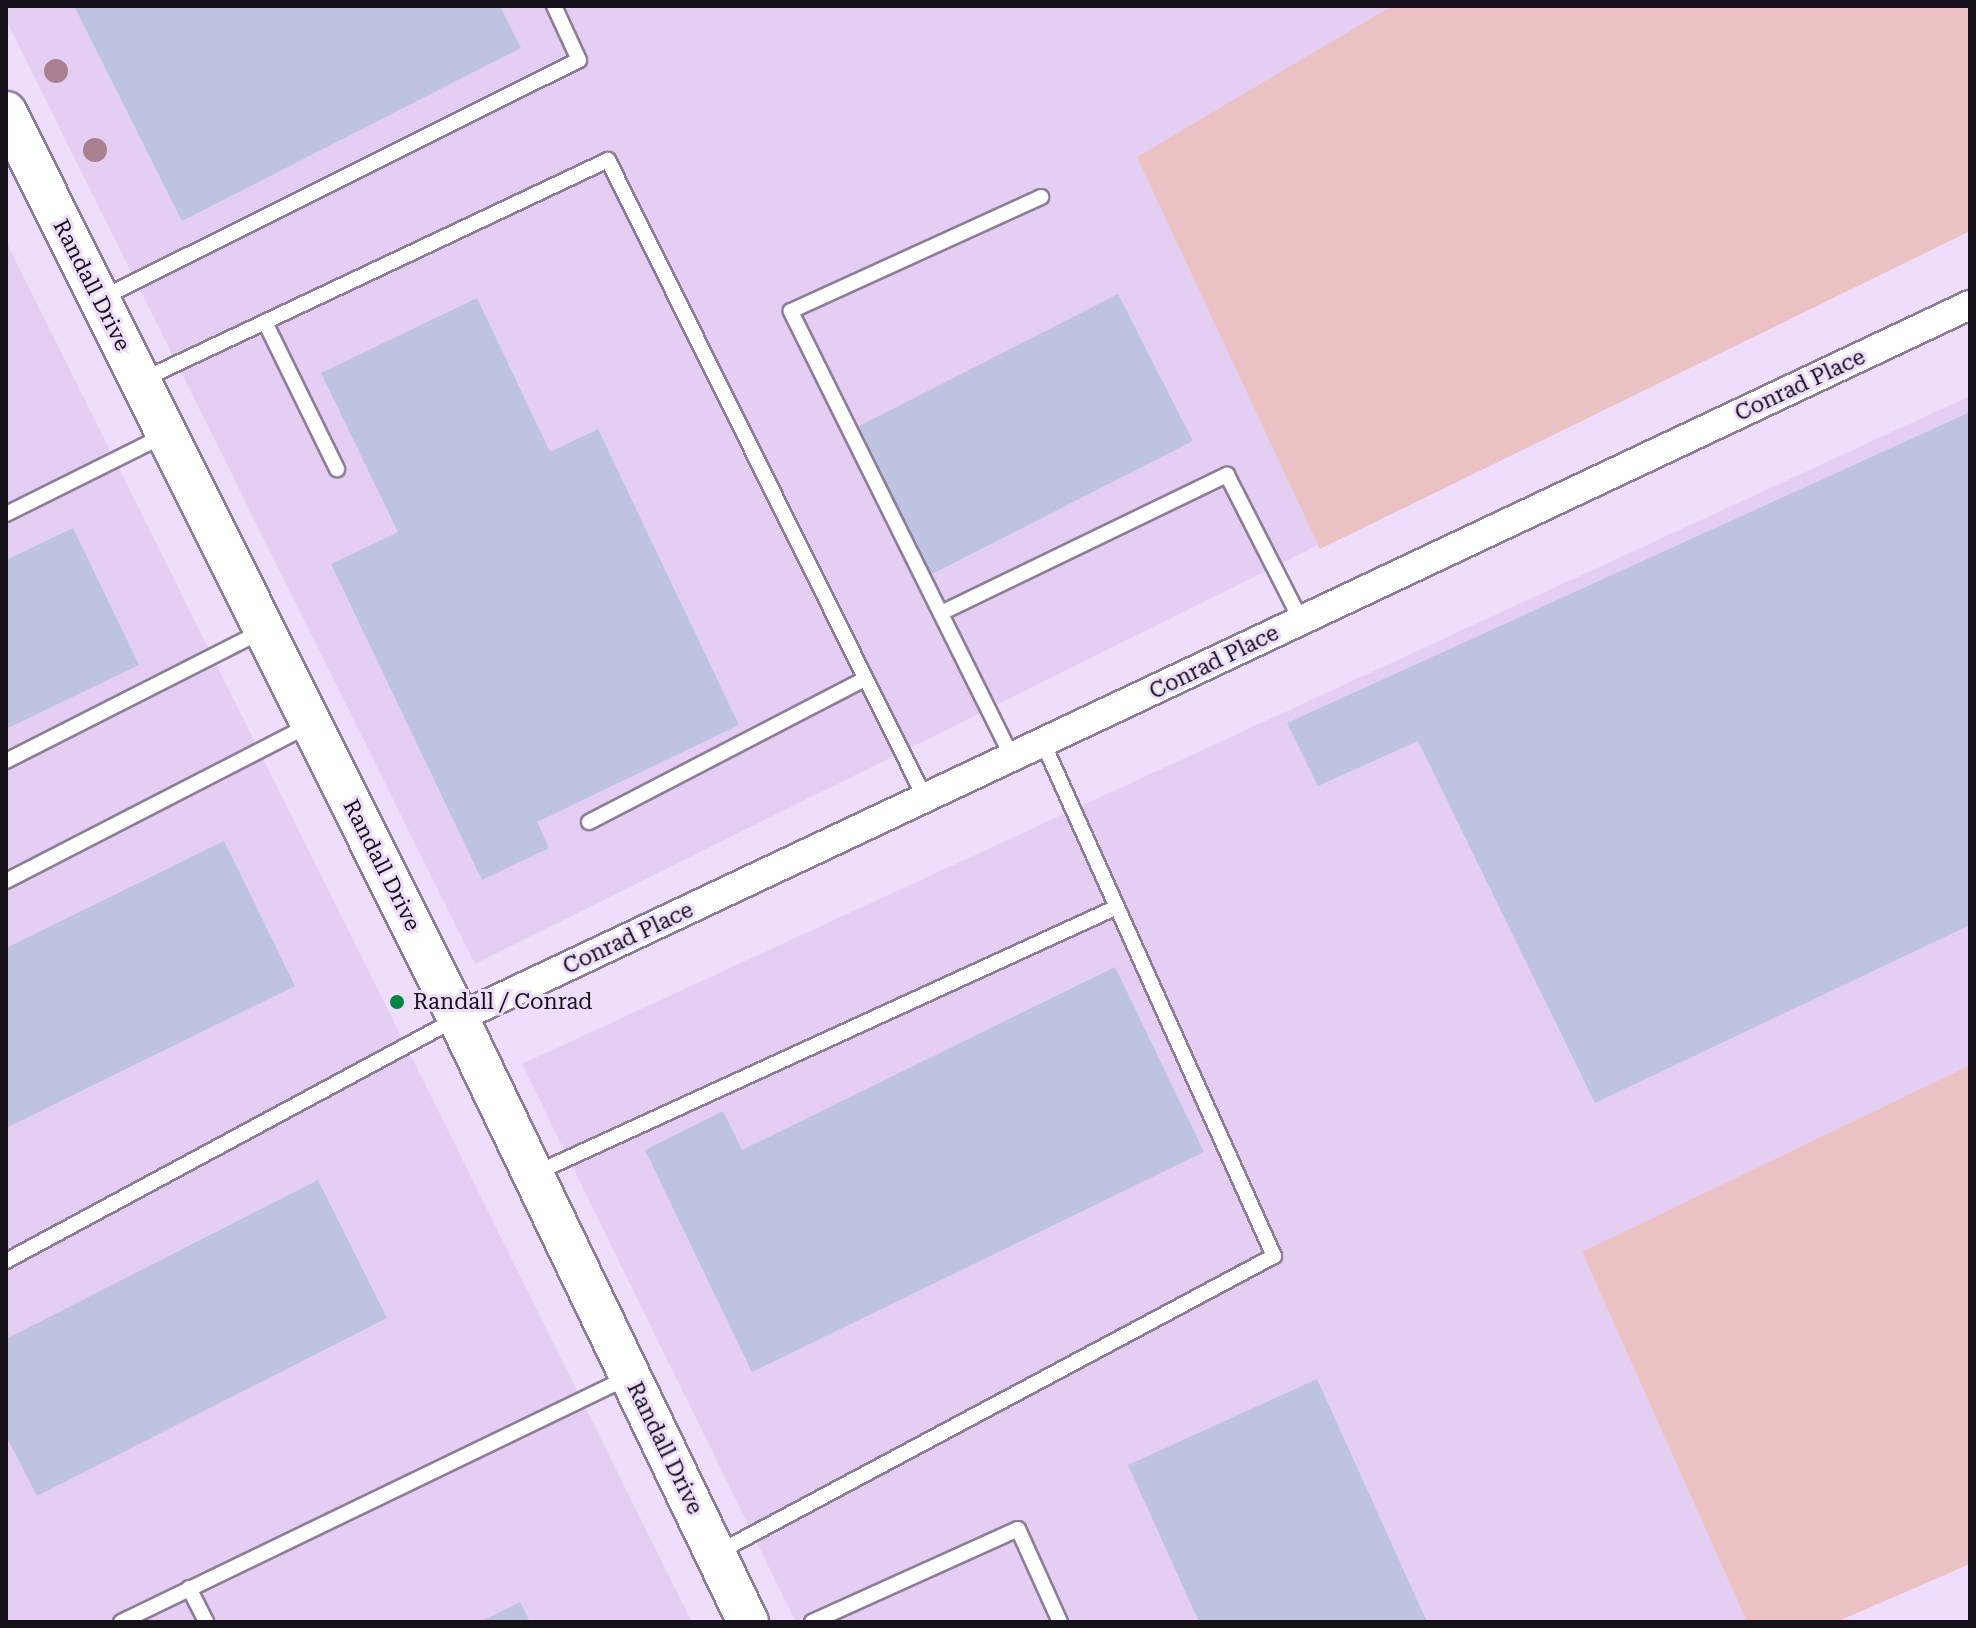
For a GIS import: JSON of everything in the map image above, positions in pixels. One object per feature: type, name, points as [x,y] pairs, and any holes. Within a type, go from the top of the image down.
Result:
[{"type":"street","name":"Randall Drive","points":[[6,112],[458,1018],[748,1622]]},
{"type":"street","name":"Conrad Place","points":[[458,1018],[1012,757],[1044,745],[1301,620],[1970,305]]},
{"type":"lane","points":[[99,299],[579,60],[554,6]]},
{"type":"lane","points":[[140,381],[608,160],[925,798]]},
{"type":"lane","points":[[1012,757],[791,311],[1041,197]]},
{"type":"lane","points":[[265,322],[337,469]]},
{"type":"lane","points":[[6,514],[167,434]]},
{"type":"lane","points":[[941,613],[1227,475],[1301,620]]},
{"type":"lane","points":[[6,761],[264,630]]},
{"type":"lane","points":[[589,822],[865,679]]},
{"type":"lane","points":[[6,881],[312,724]]},
{"type":"lane","points":[[715,1554],[1274,1256],[1044,745]]},
{"type":"lane","points":[[533,1175],[1117,907]]},
{"type":"lane","points":[[6,1261],[458,1018]]},
{"type":"lane","points":[[121,1622],[630,1376]]},
{"type":"lane","points":[[812,1622],[1018,1529],[1060,1622]]},
{"type":"lane","points":[[189,1588],[206,1622]]},
{"type":"shaded area","points":[[6,6],[1970,6],[1970,221],[475,964],[6,20]]},
{"type":"shaded area","points":[[1392,6],[1970,6],[1970,231],[1320,549],[1137,157]]},
{"type":"shaded area","points":[[6,241],[692,1622],[6,1622]]},
{"type":"shaded area","points":[[1970,396],[1970,1065],[1582,1252],[1747,1622],[796,1622],[522,1064]]},
{"type":"shaded area","points":[[1970,1065],[1970,1564],[1836,1622],[1747,1622],[1582,1252]]},
{"type":"building","points":[[74,6],[500,6],[521,48],[182,221]]},
{"type":"building","points":[[1118,294],[1193,441],[925,578],[850,431]]},
{"type":"building","points":[[477,298],[550,452],[598,429],[739,725],[537,822],[549,848],[482,880],[331,564],[398,532],[321,373]]},
{"type":"building","points":[[1970,412],[1970,925],[1595,1103],[1418,741],[1318,786],[1287,723]]},
{"type":"building","points":[[73,528],[139,665],[6,729],[6,560]]},
{"type":"building","points":[[224,841],[295,986],[6,1128],[6,948]]},
{"type":"building","points":[[1115,967],[1204,1152],[752,1372],[645,1150],[723,1111],[742,1150]]},
{"type":"building","points":[[318,1180],[387,1318],[37,1496],[6,1436],[6,1339]]},
{"type":"building","points":[[1317,1379],[1427,1622],[1199,1622],[1128,1465]]},
{"type":"building","points":[[520,1602],[530,1622],[480,1622]]},
{"type":"place","name":"Randall / Conrad","points":[[397,1002]]}]
